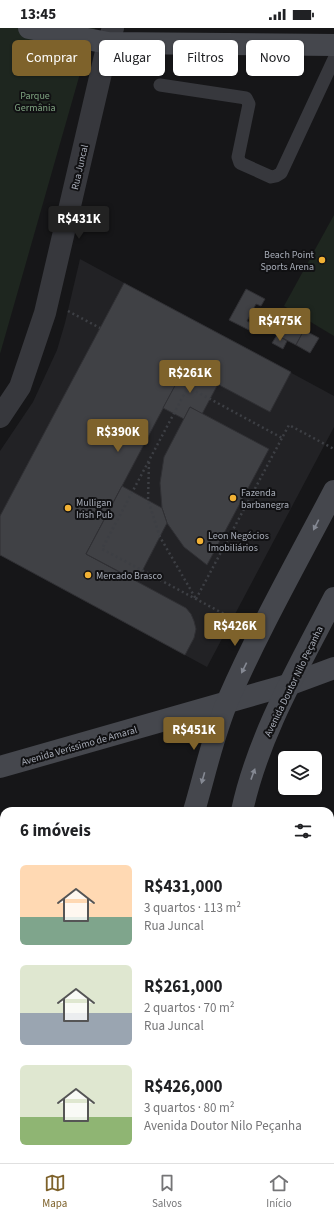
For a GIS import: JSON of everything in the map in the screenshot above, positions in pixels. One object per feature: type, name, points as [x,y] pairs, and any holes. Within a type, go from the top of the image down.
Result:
[{"type":"street","points":[[29,28],[110,36],[334,45]]},
{"type":"street","name":"Rua Juncal","points":[[0,417],[20,387],[45,313],[110,36]]},
{"type":"street","points":[[195,807],[228,701],[260,634],[334,491]]},
{"type":"street","name":"Avenida Doutor Nilo Peçanha","points":[[243,807],[245,795],[271,721],[334,598]]},
{"type":"street","name":"Avenida Veríssimo de Amaral","points":[[0,765],[291,684],[334,668]]},
{"type":"lane","points":[[160,85],[246,98],[249,104],[238,160],[240,163],[271,177],[281,173],[334,59]]},
{"type":"path","points":[[48,301],[100,328]]},
{"type":"path","points":[[260,634],[102,548],[188,387],[282,438]]},
{"type":"path","points":[[196,599],[289,425],[334,449]]},
{"type":"path","points":[[149,461],[148,500],[160,537],[196,599]]},
{"type":"shaded area","points":[[80,259],[334,396],[334,427],[207,667],[0,555],[0,451],[33,402],[57,350]]},
{"type":"green space","name":"Parque Germânia","points":[[0,28],[95,28],[91,40],[12,40],[12,76],[79,76],[0,354]]},
{"type":"green space","name":"Beach Point Sports Arena","points":[[334,215],[334,336],[284,306]]},
{"type":"building","points":[[124,283],[291,372],[270,412],[185,367],[86,554],[186,608],[191,614],[196,629],[194,638],[185,655],[0,555],[0,516]]},
{"type":"building","points":[[246,289],[265,299],[261,306],[256,304],[247,321],[252,324],[249,330],[229,320]]},
{"type":"building","points":[[290,312],[301,318],[297,326],[286,320]]},
{"type":"building","points":[[275,315],[304,330],[296,345],[267,330]]},
{"type":"building","points":[[304,330],[319,338],[310,353],[296,345]]},
{"type":"building","points":[[277,335],[287,341],[283,349],[272,343]]},
{"type":"building","points":[[185,367],[218,384],[202,414],[190,407],[184,419],[163,408]]},
{"type":"building","points":[[190,407],[269,449],[207,565],[184,547],[167,523],[162,508],[160,483],[164,457]]},
{"type":"building","points":[[122,486],[162,508],[167,523],[137,581],[86,554]]},
{"type":"place","name":"Beach Point Sports Arena","points":[[322,260]]},
{"type":"place","name":"Fazenda barbanegra","points":[[233,498]]},
{"type":"place","name":"Mulligan Irish Pub","points":[[68,508]]},
{"type":"place","name":"Leon Negócios Imobiliários","points":[[200,541]]},
{"type":"place","name":"Mercado Brasco","points":[[88,575]]}]
